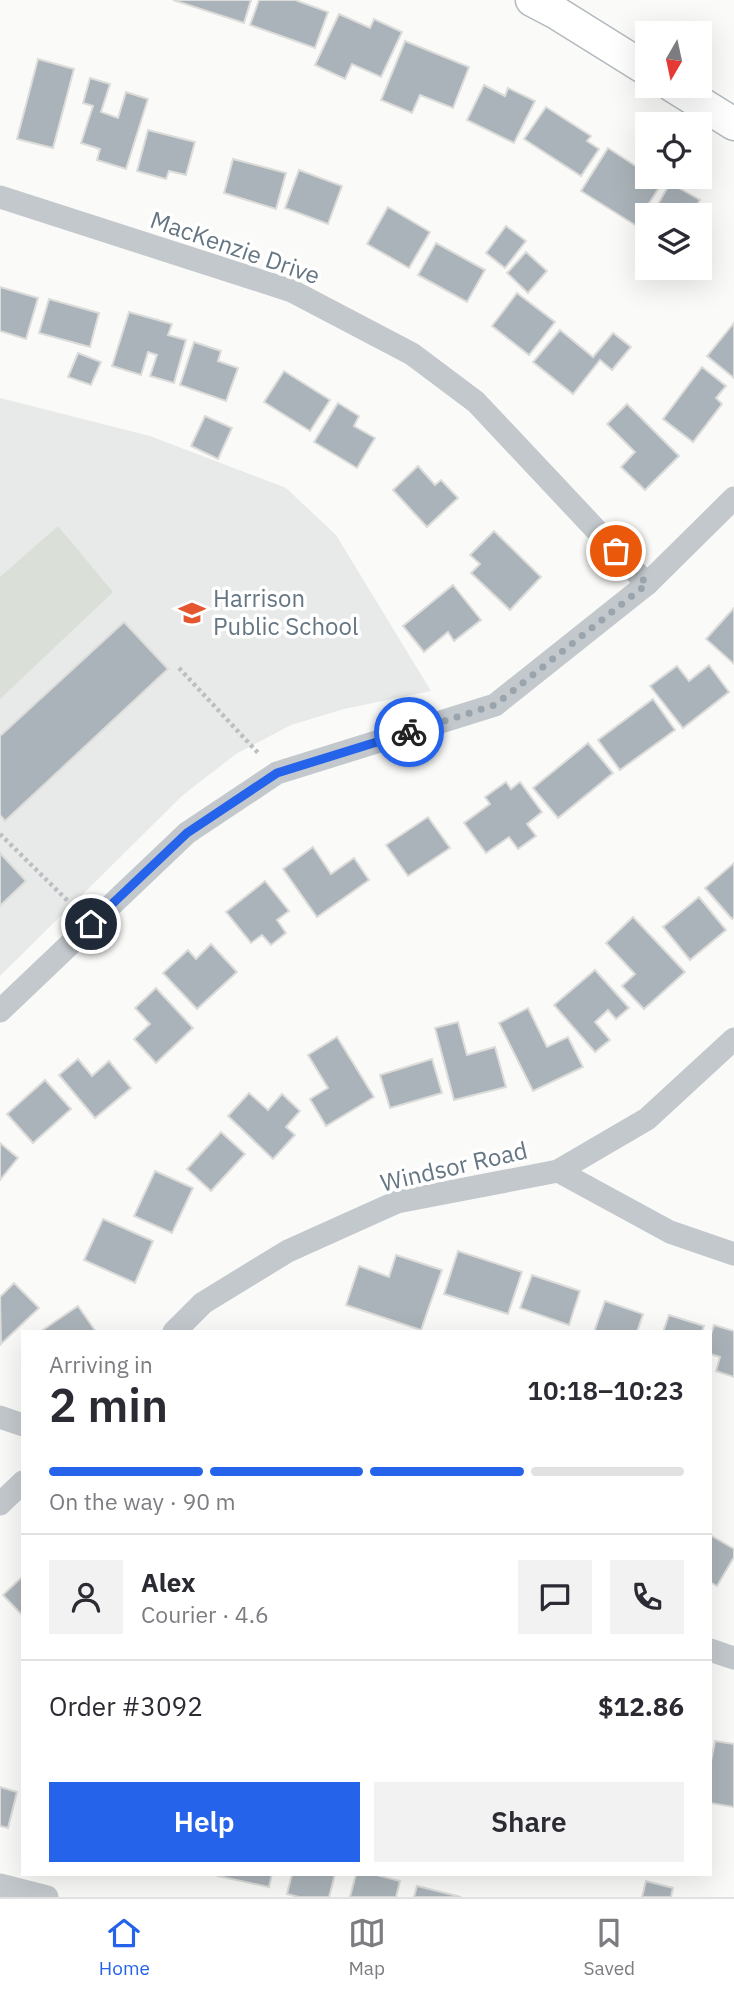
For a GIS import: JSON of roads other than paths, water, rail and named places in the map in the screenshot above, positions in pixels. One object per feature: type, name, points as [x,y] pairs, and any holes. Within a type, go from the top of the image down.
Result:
[{"type":"street","points":[[550,4],[635,61]]},
{"type":"street","points":[[692,98],[734,124]]},
{"type":"street","name":"MacKenzie Drive","points":[[0,197],[292,291],[412,354],[476,402],[647,584]]},
{"type":"street","points":[[0,1011],[187,833],[277,773],[495,705],[647,584],[734,498]]},
{"type":"street","name":"Windsor Road","points":[[176,1330],[203,1303],[288,1251],[397,1202],[558,1171],[647,1119],[734,1039]]},
{"type":"street","points":[[558,1171],[670,1232],[734,1254]]},
{"type":"street","points":[[0,1417],[21,1424]]},
{"type":"street","points":[[0,1504],[21,1484]]},
{"type":"street","points":[[712,1651],[734,1658]]},
{"type":"street","points":[[0,1885],[47,1897]]},
{"type":"place","name":"Harrison Public School","points":[[192,613]]}]
